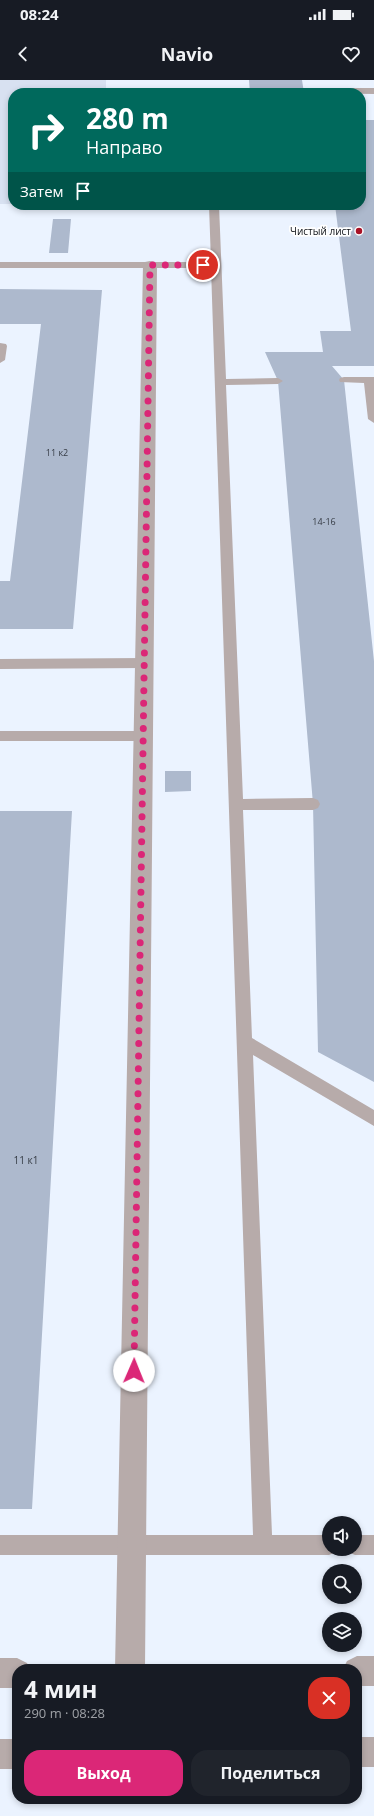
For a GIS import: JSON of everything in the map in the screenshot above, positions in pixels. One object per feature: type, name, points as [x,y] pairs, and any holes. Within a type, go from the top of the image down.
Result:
[{"type":"street","points":[[130,1664],[150,265]]},
{"type":"street","points":[[362,1671],[374,1671]]},
{"type":"street","points":[[0,1673],[12,1673]]},
{"type":"street","points":[[362,1752],[374,1752]]},
{"type":"street","points":[[0,1754],[12,1754]]},
{"type":"lane","points":[[214,210],[262,1545]]},
{"type":"lane","points":[[0,265],[216,265]]},
{"type":"lane","points":[[0,346],[2,346],[0,360]]},
{"type":"lane","points":[[344,380],[372,380],[374,419]]},
{"type":"lane","points":[[220,382],[278,381]]},
{"type":"lane","points":[[0,664],[144,663]]},
{"type":"lane","points":[[0,736],[143,736]]},
{"type":"lane","points":[[236,805],[313,804]]},
{"type":"lane","points":[[244,1041],[374,1119]]},
{"type":"lane","points":[[0,1545],[322,1545]]},
{"type":"lane","points":[[362,1545],[374,1545]]},
{"type":"shaded area","points":[[0,80],[106,80],[106,88],[8,88],[8,204],[0,204]]},
{"type":"building","points":[[249,80],[302,80],[303,88],[250,88]]},
{"type":"building","points":[[366,120],[374,120],[374,366],[332,366],[344,380],[374,661],[374,1082],[318,1052],[313,804],[278,381],[265,352],[323,352],[320,331],[351,331],[336,210],[366,210]]},
{"type":"building","points":[[53,219],[71,219],[68,253],[49,253]]},
{"type":"building","points":[[0,289],[102,290],[73,629],[0,629],[0,581],[10,581],[41,324],[0,324]]},
{"type":"building","points":[[165,771],[191,771],[191,791],[165,792]]},
{"type":"building","points":[[0,811],[72,811],[32,1509],[0,1509]]},
{"type":"place","name":"Чистый лист","points":[[359,231]]},
{"type":"route","points":[[134,1371],[150,265],[203,265]]}]
